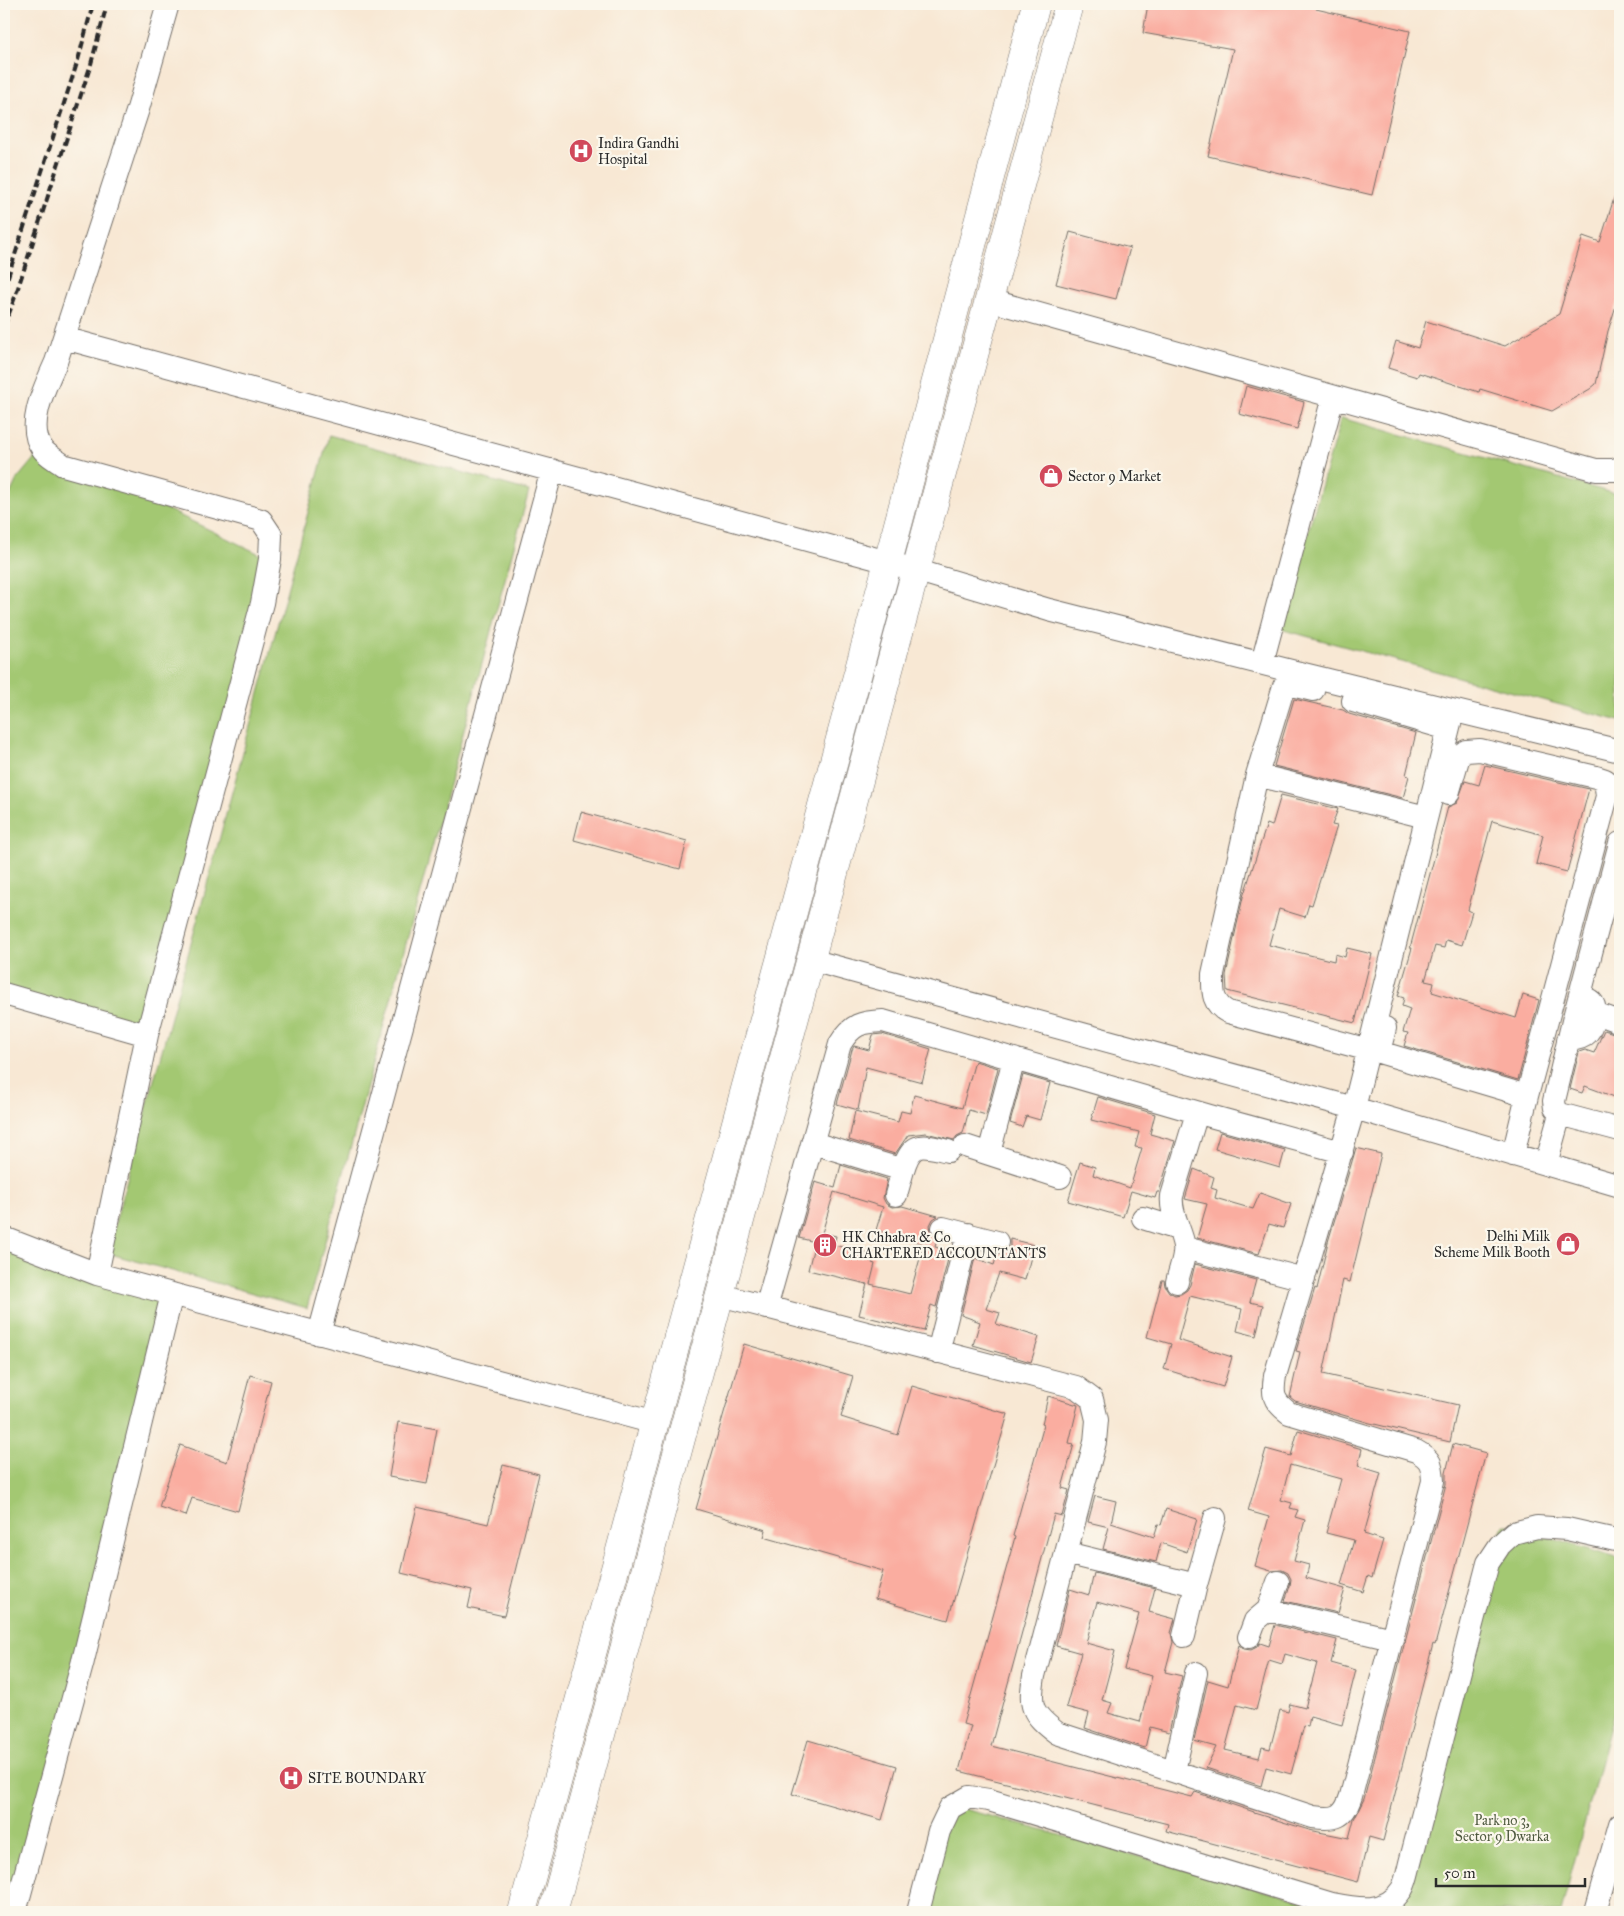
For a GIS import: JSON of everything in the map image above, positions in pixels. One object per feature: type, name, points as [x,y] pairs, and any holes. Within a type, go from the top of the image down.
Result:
[{"type":"street","points":[[97,1274],[148,1035],[262,603],[270,559],[271,535],[261,520],[63,466],[42,449],[35,432],[41,399],[56,362],[138,110],[168,4]]},
{"type":"street","points":[[522,1912],[888,562],[1036,4]]},
{"type":"street","points":[[553,1912],[1069,4]]},
{"type":"street","points":[[989,300],[1596,470],[1620,468]]},
{"type":"street","points":[[64,338],[917,570],[1049,610],[1262,663],[1451,720]]},
{"type":"street","points":[[1262,663],[1333,396]]},
{"type":"street","points":[[319,1334],[552,470]]},
{"type":"street","points":[[1368,1050],[1228,1012],[1219,1007],[1213,990],[1213,974],[1242,838],[1257,775],[1284,686],[1287,684],[1451,720],[1619,751],[1605,780],[1607,796],[1513,1155]]},
{"type":"street","points":[[720,1295],[1076,1388],[1092,1399],[1097,1420],[1095,1442],[1034,1676],[1033,1710],[1045,1724],[1057,1733],[1313,1817],[1326,1819],[1339,1817],[1346,1810],[1352,1796],[1433,1481],[1432,1468],[1427,1458],[1416,1451],[1289,1413],[1276,1401],[1273,1390],[1275,1376],[1354,1108],[1451,720]]},
{"type":"street","points":[[1527,1096],[1379,1052],[1454,768],[1459,756],[1466,751],[1480,750],[1605,780]]},
{"type":"street","points":[[1257,775],[1426,818]]},
{"type":"street","points":[[1620,843],[1568,1040],[1554,1101],[1555,1108],[1560,1114],[1620,1130]]},
{"type":"street","points":[[811,960],[1354,1108],[1620,1186]]},
{"type":"street","points":[[4,994],[148,1035]]},
{"type":"street","points":[[1568,1040],[1579,1040],[1589,1032],[1595,1013],[1593,1003],[1589,999],[1580,996]]},
{"type":"street","points":[[1595,1013],[1620,1022]]},
{"type":"street","points":[[766,1308],[840,1044],[848,1031],[864,1022],[883,1021],[1197,1113],[1342,1152]]},
{"type":"street","points":[[989,1153],[1014,1059]]},
{"type":"street","points":[[1177,1282],[1181,1238],[1171,1202],[1197,1113]]},
{"type":"street","points":[[1546,1164],[1560,1114]]},
{"type":"street","points":[[813,1143],[903,1170]]},
{"type":"street","points":[[896,1195],[906,1157],[917,1146],[924,1145],[989,1153],[1060,1177]]},
{"type":"street","points":[[1143,1218],[1181,1238],[1304,1279]]},
{"type":"street","points":[[943,1228],[997,1242]]},
{"type":"street","points":[[938,1352],[968,1234]]},
{"type":"street","points":[[4,1238],[97,1274],[655,1423]]},
{"type":"street","points":[[15,1912],[82,1661],[172,1294]]},
{"type":"street","points":[[1184,1636],[1215,1518]]},
{"type":"street","points":[[918,1912],[939,1831],[950,1808],[969,1797],[989,1800],[1332,1904],[1359,1910],[1386,1905],[1402,1889],[1410,1863],[1488,1563],[1500,1546],[1513,1533],[1537,1527],[1567,1529],[1620,1541]]},
{"type":"street","points":[[1066,1553],[1196,1585]]},
{"type":"street","points":[[1249,1637],[1255,1621],[1268,1610],[1278,1582]]},
{"type":"street","points":[[1268,1610],[1392,1639]]},
{"type":"street","points":[[1174,1771],[1196,1673]]},
{"type":"street","points":[[1596,1912],[1620,1824]]},
{"type":"green space","points":[[1341,418],[1620,495],[1620,721],[1280,629]]},
{"type":"green space","points":[[329,435],[529,491],[307,1308],[107,1253]]},
{"type":"green space","points":[[42,449],[270,559],[147,1035],[4,996],[4,507],[17,479]]},
{"type":"green space","points":[[4,1237],[172,1294],[13,1912],[4,1912]]},
{"type":"green space","name":"Park no 3, Sector 9 Dwarka","points":[[1504,1524],[1620,1559],[1620,1689],[1561,1912],[1398,1912]]},
{"type":"green space","points":[[949,1805],[1343,1912],[922,1912]]},
{"type":"building","points":[[1148,4],[1317,4],[1316,9],[1410,31],[1372,195],[1208,156],[1233,49],[1143,33]]},
{"type":"building","points":[[1617,189],[1620,190],[1620,293],[1608,331],[1596,384],[1590,389],[1552,411],[1480,389],[1479,392],[1419,373],[1417,377],[1388,368],[1396,341],[1418,348],[1426,321],[1505,346],[1559,314],[1583,236],[1600,242]]},
{"type":"building","points":[[1070,232],[1130,248],[1116,299],[1056,284]]},
{"type":"building","points":[[1246,386],[1304,402],[1297,429],[1239,414]]},
{"type":"building","points":[[1294,699],[1343,710],[1349,714],[1416,733],[1406,775],[1409,776],[1403,798],[1274,766]]},
{"type":"building","points":[[1485,765],[1589,789],[1567,872],[1536,864],[1543,835],[1492,821],[1468,910],[1472,912],[1462,945],[1446,940],[1444,948],[1435,946],[1425,981],[1434,983],[1432,992],[1516,1018],[1523,995],[1539,1000],[1518,1080],[1404,1046],[1408,1033],[1403,1032],[1410,1009],[1402,1006],[1404,998],[1398,996],[1448,807],[1457,803],[1465,781],[1479,785]]},
{"type":"building","points":[[1281,795],[1338,809],[1332,825],[1337,826],[1312,905],[1309,904],[1305,917],[1279,909],[1269,945],[1334,961],[1335,954],[1345,957],[1347,948],[1372,954],[1355,1023],[1227,991],[1226,975],[1243,897],[1267,824],[1272,826]]},
{"type":"building","points":[[581,812],[687,841],[680,869],[574,840]]},
{"type":"building","points":[[1604,1030],[1620,1035],[1620,1099],[1585,1086],[1582,1093],[1570,1089],[1579,1052],[1585,1050],[1594,1053]]},
{"type":"building","points":[[882,1034],[931,1049],[922,1082],[866,1067],[858,1110],[837,1104],[854,1046],[869,1050],[873,1035]]},
{"type":"building","points":[[975,1061],[998,1068],[986,1115],[969,1110],[963,1133],[954,1140],[926,1133],[908,1135],[895,1154],[849,1140],[855,1111],[898,1122],[901,1111],[910,1113],[914,1095],[962,1108]]},
{"type":"building","points":[[1023,1075],[1050,1083],[1040,1120],[1026,1116],[1022,1127],[1010,1123]]},
{"type":"building","points":[[1098,1097],[1155,1114],[1150,1134],[1175,1141],[1159,1192],[1157,1192],[1155,1198],[1131,1191],[1123,1217],[1068,1201],[1080,1162],[1095,1167],[1093,1175],[1130,1188],[1142,1148],[1135,1147],[1139,1132],[1091,1120]]},
{"type":"building","points":[[1220,1132],[1285,1150],[1280,1168],[1215,1149]]},
{"type":"building","points":[[1356,1148],[1381,1154],[1350,1282],[1343,1280],[1323,1374],[1458,1405],[1450,1442],[1370,1423],[1295,1401],[1290,1397],[1300,1352],[1296,1351],[1315,1288],[1317,1289],[1328,1242]]},
{"type":"building","name":"HK Chhabra & Co CHARTERED ACCOUNTANTS","points":[[841,1165],[887,1179],[883,1198],[886,1204],[892,1207],[902,1206],[938,1216],[933,1219],[930,1225],[931,1232],[937,1239],[935,1247],[950,1251],[936,1307],[931,1305],[924,1331],[859,1315],[867,1284],[808,1270],[815,1242],[799,1238],[815,1182],[835,1188]],"holes":[[[834,1192],[883,1207],[876,1230],[924,1244],[910,1294],[870,1284],[875,1264],[872,1263],[874,1255],[834,1245],[836,1236],[822,1233]]]},
{"type":"building","points":[[1194,1169],[1214,1177],[1211,1188],[1217,1190],[1215,1198],[1253,1209],[1260,1193],[1291,1204],[1283,1228],[1269,1224],[1259,1254],[1197,1238],[1207,1204],[1185,1199]]},
{"type":"building","points":[[1010,1239],[1034,1245],[1025,1280],[999,1273],[986,1309],[1000,1313],[996,1324],[1039,1337],[1031,1362],[973,1345],[980,1322],[961,1315],[975,1258],[994,1265],[997,1255],[1007,1251],[1010,1246]]},
{"type":"building","points":[[1195,1264],[1256,1280],[1250,1302],[1263,1305],[1256,1336],[1237,1331],[1242,1309],[1190,1296],[1178,1340],[1232,1357],[1223,1387],[1164,1369],[1171,1344],[1147,1337],[1162,1280],[1164,1280],[1169,1292],[1175,1295],[1181,1294],[1190,1285]]},
{"type":"building","points":[[744,1344],[853,1376],[841,1417],[898,1435],[912,1386],[1008,1414],[948,1620],[875,1599],[883,1571],[764,1537],[766,1530],[696,1509]]},
{"type":"building","points":[[250,1375],[271,1381],[238,1511],[192,1498],[186,1516],[159,1507],[180,1445],[227,1462]]},
{"type":"building","points":[[1048,1396],[1078,1405],[1069,1443],[1074,1444],[1062,1488],[1069,1490],[1062,1516],[1054,1514],[991,1746],[1192,1797],[1195,1792],[1309,1830],[1349,1838],[1354,1819],[1364,1799],[1446,1484],[1446,1472],[1453,1444],[1486,1453],[1435,1645],[1433,1644],[1383,1841],[1369,1837],[1358,1882],[1166,1831],[1168,1824],[959,1771],[971,1726],[963,1724],[1015,1537],[1013,1536],[1044,1425],[1042,1424]]},
{"type":"building","points":[[398,1422],[437,1429],[427,1484],[389,1477]]},
{"type":"building","points":[[1298,1430],[1362,1449],[1358,1466],[1381,1473],[1364,1534],[1383,1540],[1372,1578],[1368,1576],[1363,1592],[1341,1585],[1354,1540],[1326,1533],[1341,1479],[1290,1465],[1281,1500],[1292,1503],[1290,1508],[1298,1510],[1295,1517],[1305,1520],[1294,1561],[1309,1565],[1306,1578],[1345,1589],[1338,1613],[1285,1601],[1291,1579],[1288,1573],[1282,1570],[1271,1571],[1255,1566],[1269,1517],[1248,1511],[1266,1449],[1291,1456]]},
{"type":"building","points":[[503,1465],[539,1474],[504,1616],[468,1608],[472,1590],[401,1573],[417,1507],[488,1524]]},
{"type":"building","points":[[1095,1496],[1116,1501],[1111,1523],[1154,1537],[1158,1524],[1161,1525],[1166,1509],[1197,1519],[1187,1552],[1161,1543],[1156,1562],[1103,1549],[1109,1527],[1088,1522]]},
{"type":"building","points":[[1094,1573],[1155,1588],[1149,1612],[1175,1619],[1171,1633],[1173,1642],[1165,1672],[1182,1676],[1169,1732],[1150,1727],[1145,1748],[1085,1728],[1089,1713],[1066,1707],[1081,1653],[1056,1646],[1070,1589],[1089,1595]],"holes":[[[1097,1602],[1139,1614],[1124,1669],[1152,1676],[1140,1722],[1108,1713],[1112,1703],[1102,1700],[1115,1651],[1086,1643]]]},
{"type":"building","points":[[1275,1625],[1337,1640],[1331,1663],[1356,1670],[1342,1725],[1310,1716],[1308,1727],[1304,1726],[1291,1774],[1266,1767],[1261,1786],[1206,1768],[1216,1747],[1194,1741],[1208,1680],[1228,1686],[1239,1645],[1244,1649],[1251,1650],[1260,1643],[1269,1646]],"holes":[[[1285,1654],[1317,1663],[1305,1708],[1290,1704],[1288,1712],[1280,1710],[1270,1749],[1262,1747],[1259,1758],[1225,1750],[1237,1705],[1256,1710],[1269,1660],[1282,1664]]]},
{"type":"building","points":[[808,1740],[897,1766],[882,1820],[792,1794]]},
{"type":"railway","points":[[4,289],[78,60],[93,4]]},
{"type":"railway","points":[[4,327],[91,64],[107,4]]},
{"type":"place","name":"Indira Gandhi Hospital","points":[[581,151]]},
{"type":"place","name":"Sector 9 Market","points":[[1051,476]]},
{"type":"place","name":"Delhi Milk Scheme Milk Booth","points":[[1568,1244]]},
{"type":"place","name":"HK Chhabra & Co CHARTERED ACCOUNTANTS","points":[[825,1245]]},
{"type":"place","name":"SITE BOUNDARY","points":[[291,1778]]}]
